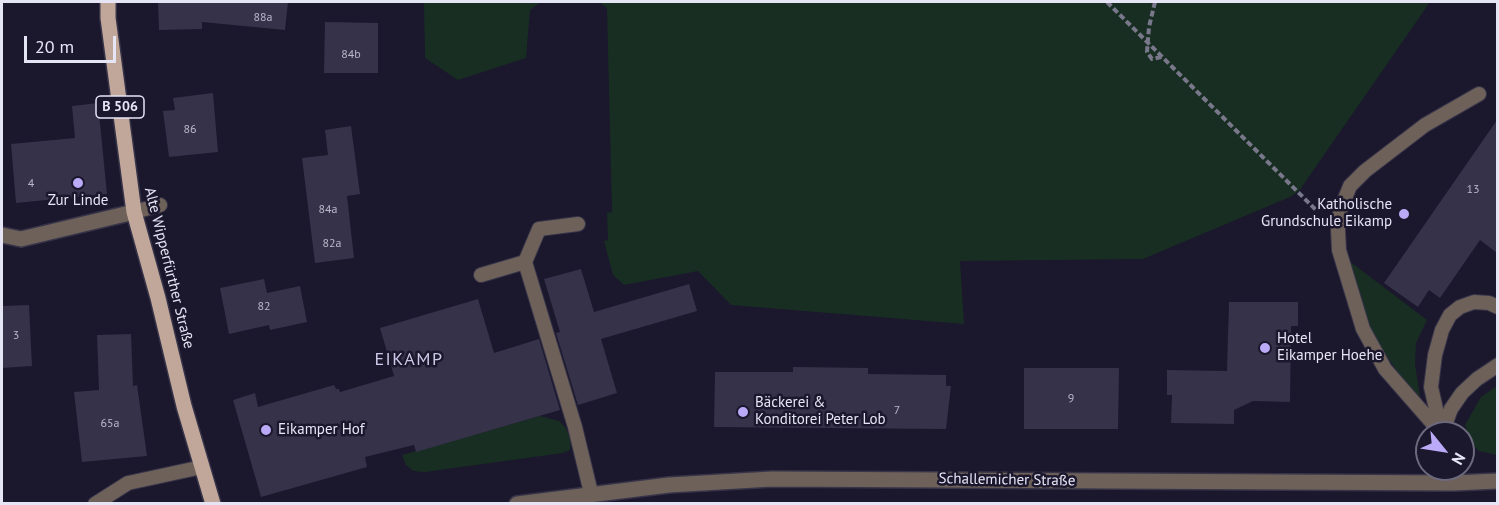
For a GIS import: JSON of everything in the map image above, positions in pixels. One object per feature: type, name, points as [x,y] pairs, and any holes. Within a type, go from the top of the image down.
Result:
[{"type":"main road","name":"Alte Wipperfürther Straße","points":[[108,2],[108,18],[134,212],[184,406],[213,504]]},
{"type":"street","points":[[2,235],[21,238],[134,212]]},
{"type":"street","name":"Schallemicher Straße","points":[[517,504],[669,485],[772,479],[1415,476]]},
{"type":"street","name":"Schallemicher Straße","points":[[1475,479],[1497,481]]},
{"type":"lane","points":[[1430,421],[1400,387],[1372,348],[1363,329],[1339,250],[1340,212],[1350,186],[1365,171],[1425,125],[1479,94]]},
{"type":"lane","points":[[134,212],[160,205]]},
{"type":"lane","points":[[578,224],[539,229],[525,262],[575,427],[591,493]]},
{"type":"lane","points":[[481,275],[525,262]]},
{"type":"lane","points":[[1438,421],[1431,387],[1435,355],[1442,330],[1450,315],[1460,307],[1474,302],[1489,303],[1497,307]]},
{"type":"lane","points":[[1446,421],[1462,393],[1497,365]]},
{"type":"lane","points":[[95,504],[128,483],[202,467]]},
{"type":"path","points":[[1107,2],[1303,198],[1338,230]]},
{"type":"path","points":[[1155,2],[1149,27],[1148,52],[1150,57],[1155,59],[1162,57]]},
{"type":"green space","points":[[424,2],[541,2],[530,10],[526,58],[458,80],[425,58]]},
{"type":"green space","points":[[599,2],[1430,2],[1299,191],[1290,197],[1143,259],[960,261],[964,324],[731,305],[698,271],[624,285],[613,275],[604,241],[608,240],[607,213],[612,212],[607,8]]},
{"type":"green space","points":[[1348,262],[1427,320],[1416,343],[1415,364],[1420,397],[1411,391],[1374,338]]},
{"type":"green space","points":[[1497,386],[1498,455],[1479,451],[1475,447],[1475,421],[1467,421],[1481,397]]},
{"type":"green space","points":[[540,416],[559,421],[566,428],[571,441],[570,450],[563,453],[425,472],[413,471],[406,465],[402,455]]},
{"type":"building","points":[[158,2],[288,2],[285,30],[202,22],[202,29],[159,30]]},
{"type":"building","points":[[325,22],[378,23],[378,73],[324,73]]},
{"type":"building","points":[[213,93],[218,152],[169,157],[163,111],[175,110],[173,98]]},
{"type":"building","points":[[98,103],[107,194],[16,203],[11,144],[75,138],[72,106]]},
{"type":"building","points":[[1497,120],[1497,253],[1480,240],[1440,298],[1429,290],[1418,307],[1384,283]]},
{"type":"building","points":[[351,126],[360,194],[347,196],[354,258],[315,263],[302,158],[328,155],[325,130]]},
{"type":"building","points":[[581,269],[594,312],[689,284],[697,311],[601,339],[617,393],[578,405],[556,333],[560,332],[544,279]]},
{"type":"building","points":[[264,279],[267,293],[300,286],[307,322],[270,330],[269,325],[229,334],[220,288]]},
{"type":"building","points":[[478,299],[494,353],[539,339],[560,410],[416,452],[414,445],[365,457],[367,467],[261,497],[233,400],[255,393],[258,407],[334,385],[340,392],[394,376],[380,328]]},
{"type":"building","name":"Hotel Eikamper Hoehe","points":[[1229,302],[1298,302],[1298,326],[1291,326],[1290,402],[1253,401],[1234,410],[1234,424],[1171,423],[1172,395],[1167,395],[1167,370],[1227,371]]},
{"type":"building","points":[[29,305],[32,366],[2,368],[2,306]]},
{"type":"building","points":[[131,334],[133,386],[137,385],[147,456],[82,462],[74,392],[99,390],[97,335]]},
{"type":"building","points":[[793,367],[868,368],[868,374],[946,375],[946,386],[951,386],[946,429],[714,427],[715,372],[793,372]]},
{"type":"building","points":[[1024,368],[1119,368],[1118,429],[1024,429]]},
{"type":"place","name":"Zur Linde","points":[[78,183]]},
{"type":"place","name":"Katholische Grundschule Eikamp","points":[[1404,214]]},
{"type":"place","name":"Hotel Eikamper Hoehe","points":[[1265,348]]},
{"type":"place","name":"Bäckerei & Konditorei Peter Lob","points":[[743,412]]},
{"type":"place","name":"Eikamper Hof","points":[[266,430]]},
{"type":"district","name":"EIKAMP","points":[[409,360]]}]
